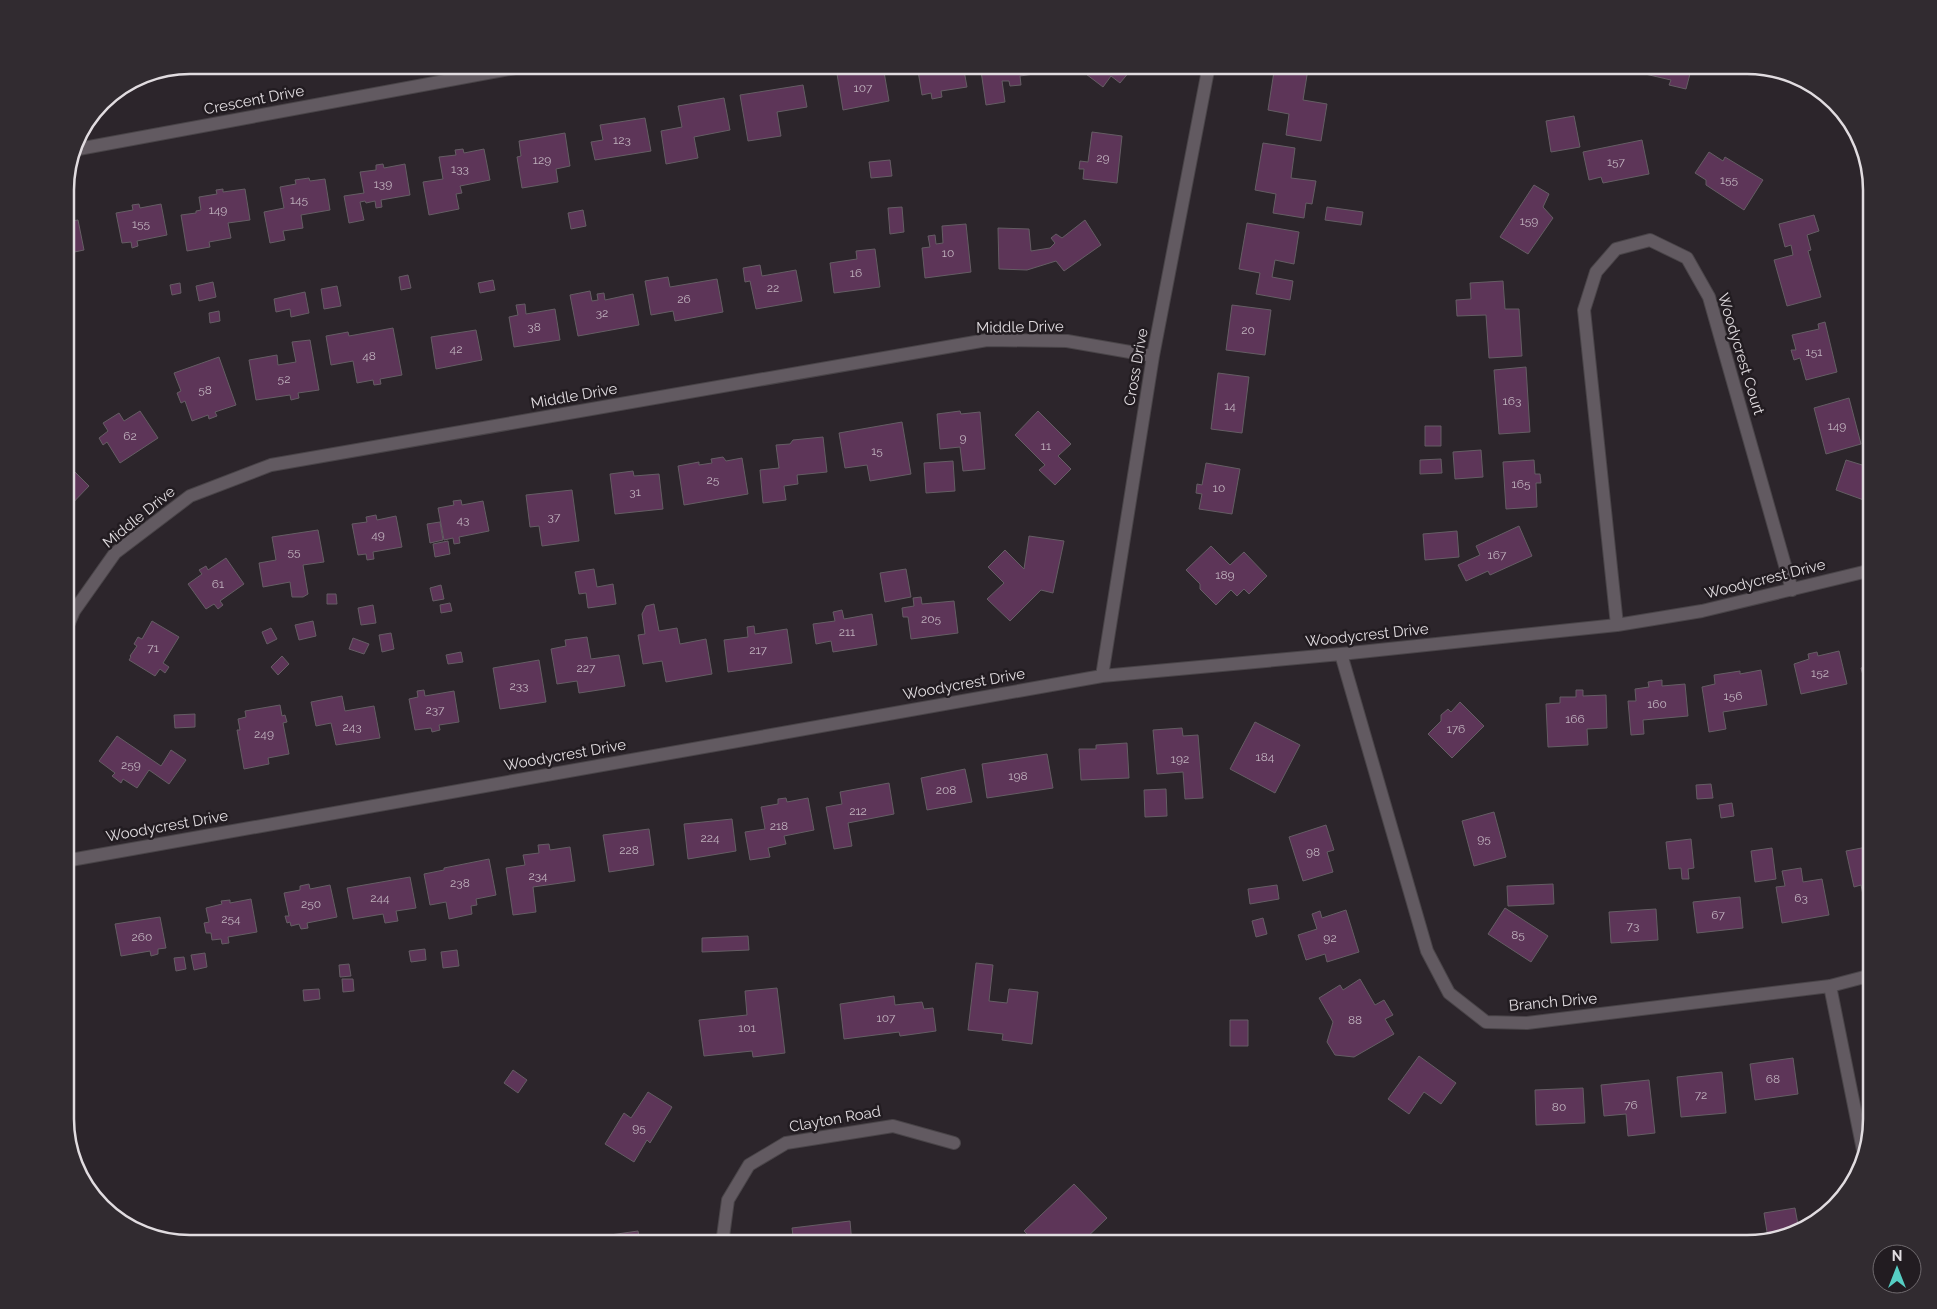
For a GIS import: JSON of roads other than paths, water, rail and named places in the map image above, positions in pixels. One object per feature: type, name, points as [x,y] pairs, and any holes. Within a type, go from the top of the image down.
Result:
[{"type":"street","name":"Crescent Drive","points":[[82,148],[483,74]]},
{"type":"street","name":"Cross Drive","points":[[1102,676],[1154,356],[1207,74]]},
{"type":"street","name":"Woodycrest Court","points":[[1617,625],[1584,310],[1596,272],[1616,249],[1650,240],[1686,258],[1709,297],[1792,590]]},
{"type":"street","name":"Middle Drive","points":[[74,611],[115,553],[190,496],[271,465],[987,340],[1067,341],[1154,356]]},
{"type":"street","name":"Woodycrest Drive","points":[[74,859],[1102,676],[1341,654],[1617,625],[1702,611],[1863,572]]},
{"type":"street","name":"Branch Drive","points":[[1341,654],[1427,951],[1449,993],[1486,1022],[1526,1023],[1830,986],[1863,977]]},
{"type":"street","points":[[1830,986],[1861,1140]]},
{"type":"street","name":"Clayton Road","points":[[723,1235],[728,1200],[749,1165],[786,1143],[893,1126],[954,1143]]}]
